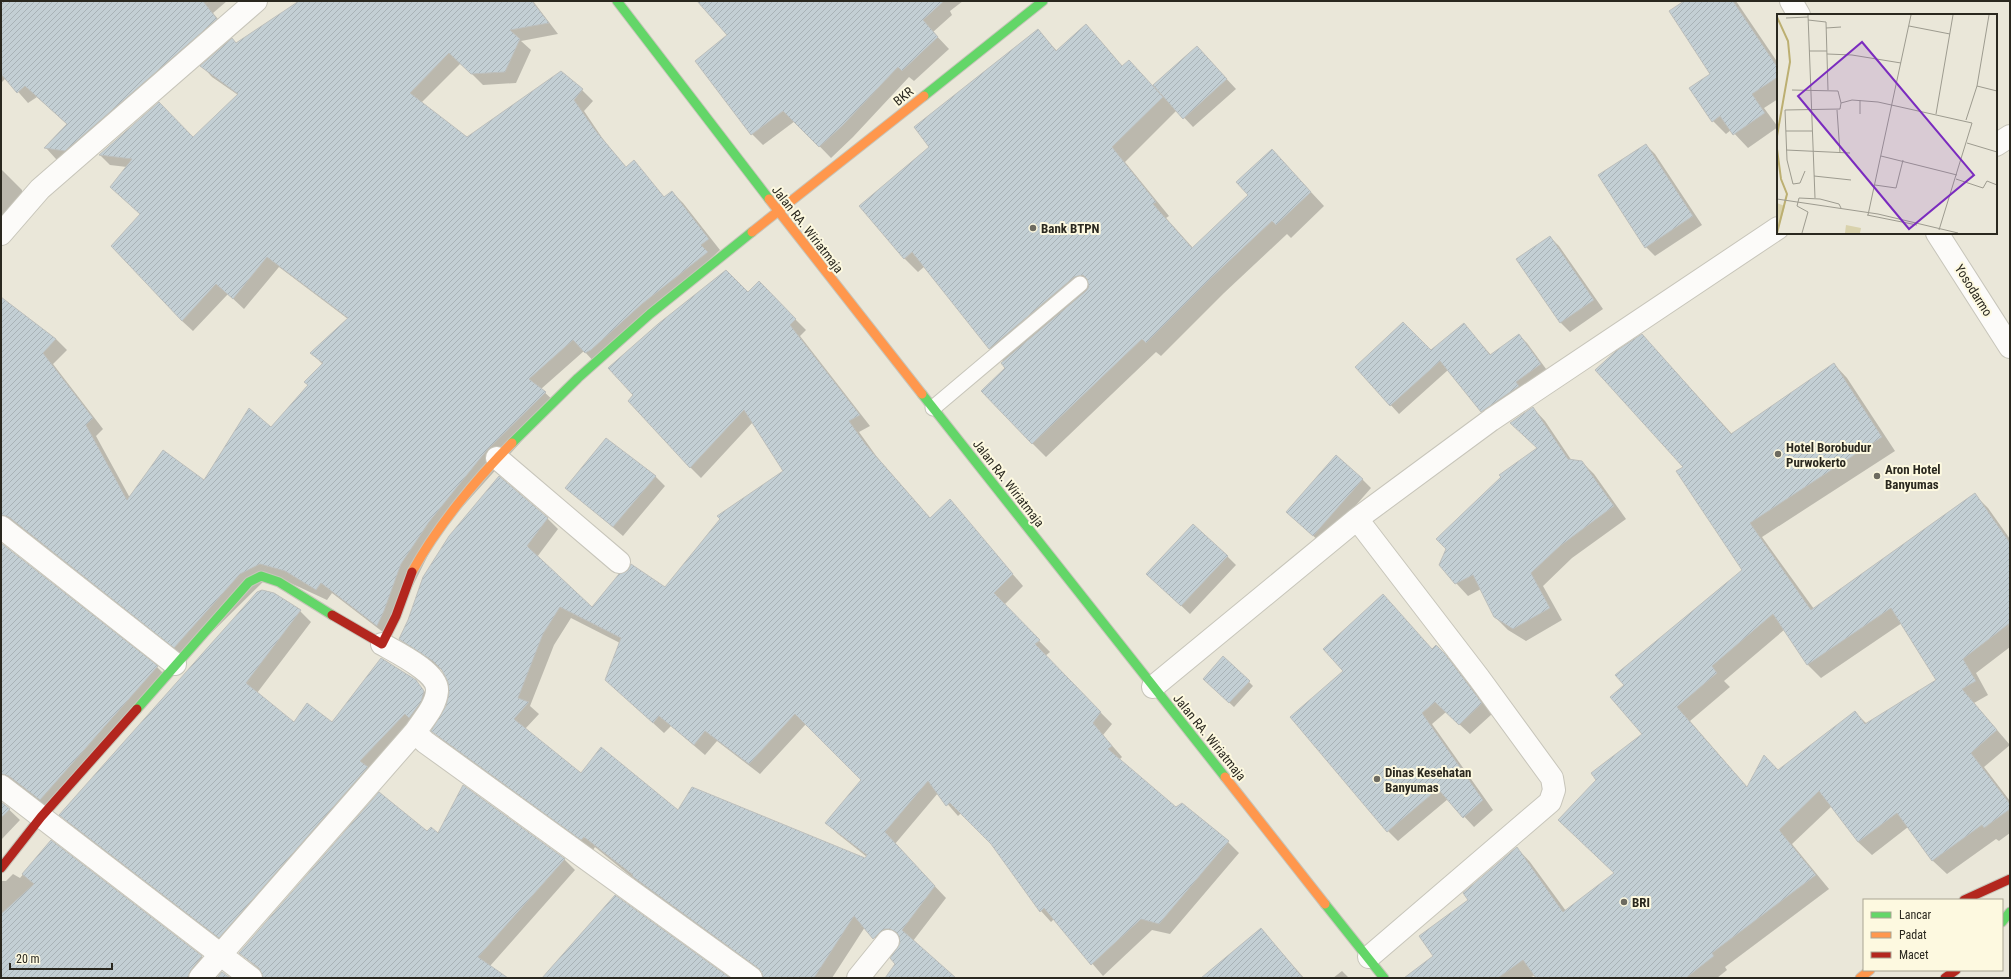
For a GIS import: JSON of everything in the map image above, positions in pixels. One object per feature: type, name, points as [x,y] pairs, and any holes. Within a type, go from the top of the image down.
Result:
[{"type":"street","points":[[1,234],[40,189],[256,1]]},
{"type":"street","name":"Jalan RA. Wiriatmaja","points":[[617,1],[779,212],[1384,978]]},
{"type":"street","name":"BKR","points":[[382,644],[396,616],[412,571],[439,529],[497,458],[578,378],[650,314],[1043,1]]},
{"type":"street","points":[[1790,1],[1798,14]]},
{"type":"street","points":[[1997,144],[2010,136]]},
{"type":"street","points":[[1153,687],[1357,519],[1492,420],[1777,229]]},
{"type":"street","name":"Yosodarmo","points":[[1938,234],[2010,347]]},
{"type":"street","points":[[497,458],[620,562]]},
{"type":"street","points":[[1357,519],[1479,678],[1548,772],[1552,778],[1554,790],[1550,802],[1369,958]]},
{"type":"street","points":[[1,527],[175,664]]},
{"type":"street","points":[[1,868],[41,817],[249,582],[261,576],[280,582],[352,627],[419,666],[435,681],[438,689],[436,699],[415,732],[200,978]]},
{"type":"street","points":[[415,732],[431,746],[751,978]]},
{"type":"street","points":[[1,786],[251,978]]},
{"type":"street","points":[[1966,899],[2006,880],[2010,889]]},
{"type":"street","points":[[2003,921],[2010,912]]},
{"type":"street","points":[[858,978],[888,941]]},
{"type":"street","points":[[1860,978],[1869,971]]},
{"type":"street","points":[[1945,978],[1955,971]]},
{"type":"lane","points":[[933,408],[1080,284]]},
{"type":"building","points":[[1,1],[203,1],[217,19],[65,151],[44,148],[67,124],[25,86],[17,93],[1,74]]},
{"type":"building","points":[[299,1],[532,1],[549,23],[510,30],[520,39],[505,72],[471,74],[449,53],[410,93],[467,137],[561,71],[583,89],[574,100],[595,130],[626,167],[634,160],[664,197],[672,191],[709,239],[701,245],[708,252],[642,304],[591,350],[585,353],[573,340],[529,379],[546,392],[487,450],[429,522],[401,564],[377,626],[321,583],[316,590],[285,571],[260,564],[240,574],[174,648],[9,517],[1,515],[1,297],[56,339],[43,353],[93,418],[86,425],[127,500],[163,450],[204,480],[249,408],[271,427],[308,385],[304,382],[323,363],[310,353],[348,318],[267,257],[233,299],[216,284],[182,321],[111,246],[140,214],[110,187],[132,159],[99,155],[159,102],[193,137],[238,94],[200,66],[232,38],[236,43]]},
{"type":"building","points":[[697,1],[944,1],[923,20],[938,37],[902,71],[898,67],[842,126],[819,147],[783,111],[751,135],[695,61],[727,35]]},
{"type":"building","points":[[1684,1],[1733,1],[1777,67],[1777,78],[1752,94],[1765,113],[1733,135],[1720,116],[1712,122],[1689,88],[1710,74],[1669,11]]},
{"type":"building","points":[[1086,24],[1122,66],[1129,60],[1163,97],[1112,147],[1156,202],[1153,204],[1192,248],[1248,195],[1236,182],[1272,149],[1311,192],[1276,225],[1272,221],[1210,279],[1146,343],[1142,339],[1032,444],[981,391],[1005,368],[1001,363],[1086,291],[1089,287],[1087,279],[1083,275],[1074,277],[989,349],[912,252],[904,259],[859,206],[929,147],[914,127],[1038,29],[1056,51]]},
{"type":"building","points":[[1197,46],[1227,79],[1183,119],[1153,85]]},
{"type":"building","points":[[1646,144],[1693,216],[1645,248],[1598,175]]},
{"type":"building","points":[[1550,236],[1594,300],[1560,323],[1516,259]]},
{"type":"building","points":[[726,270],[748,292],[759,281],[796,319],[790,325],[860,415],[849,421],[866,445],[930,518],[950,499],[1013,574],[994,593],[1040,640],[1035,644],[1101,712],[1093,723],[1112,746],[1108,749],[1176,807],[1182,803],[1229,841],[1159,924],[1141,919],[1091,965],[1044,908],[1040,912],[991,844],[950,803],[946,806],[928,781],[885,832],[935,886],[902,930],[956,978],[885,978],[895,964],[890,958],[900,943],[899,936],[896,932],[890,929],[884,929],[873,939],[854,916],[814,978],[763,978],[762,973],[758,968],[632,876],[633,875],[584,837],[581,840],[431,731],[446,706],[449,693],[448,682],[442,670],[433,661],[399,639],[408,620],[423,577],[449,536],[499,476],[548,518],[527,546],[592,607],[619,574],[628,570],[631,564],[665,587],[720,519],[717,516],[783,471],[744,410],[690,468],[628,401],[633,395],[608,368],[658,324]],"holes":[[[560,607],[621,638],[605,680],[653,723],[659,716],[694,745],[705,731],[749,764],[795,714],[861,780],[825,823],[867,855],[865,858],[692,787],[678,810],[601,747],[581,773],[514,719],[529,702],[518,698],[543,634]]]},
{"type":"building","points":[[1403,322],[1431,350],[1464,323],[1490,355],[1519,334],[1541,364],[1516,382],[1519,386],[1481,412],[1440,361],[1390,406],[1355,367]]},
{"type":"building","points":[[1642,334],[1731,434],[1834,363],[1882,437],[1750,523],[1811,610],[1975,493],[2010,543],[2010,623],[1963,659],[1976,681],[1962,689],[1997,730],[1971,753],[2010,804],[2010,809],[1984,828],[1982,825],[1932,861],[1897,813],[1858,842],[1819,791],[1779,830],[1816,875],[1712,953],[1714,956],[1686,978],[1536,978],[1523,960],[1498,978],[1404,978],[1433,956],[1419,936],[1468,900],[1463,893],[1517,847],[1563,912],[1614,873],[1558,820],[1596,780],[1591,773],[1642,734],[1610,697],[1624,685],[1615,675],[1742,570],[1676,471],[1683,467],[1595,370],[1616,351]],"holes":[[[1891,608],[1936,680],[1865,724],[1855,711],[1778,770],[1764,755],[1747,787],[1677,707],[1717,673],[1712,666],[1773,614],[1807,665]]]},
{"type":"building","points":[[1533,407],[1568,459],[1582,461],[1614,506],[1560,546],[1531,573],[1550,608],[1513,629],[1494,617],[1473,575],[1455,584],[1439,565],[1446,549],[1436,539],[1501,477],[1499,475],[1537,448],[1510,423]]},
{"type":"building","points":[[606,438],[656,476],[613,527],[565,488]]},
{"type":"building","points":[[1336,455],[1363,479],[1313,536],[1286,512]]},
{"type":"building","points":[[1193,524],[1228,556],[1181,606],[1146,574]]},
{"type":"building","points":[[1,543],[158,666],[40,800],[9,776],[1,774]]},
{"type":"building","points":[[262,590],[274,593],[301,610],[246,683],[294,722],[307,703],[332,722],[381,658],[416,680],[424,691],[421,702],[409,718],[405,714],[360,761],[368,767],[219,938],[59,815],[257,592]]},
{"type":"building","points":[[1383,594],[1432,649],[1436,645],[1445,654],[1482,703],[1459,725],[1435,702],[1422,713],[1483,800],[1463,818],[1438,789],[1387,832],[1290,717],[1343,671],[1323,649]]},
{"type":"building","points":[[1223,656],[1250,681],[1229,703],[1203,679]]},
{"type":"building","points":[[463,785],[565,859],[478,957],[508,978],[263,978],[259,968],[239,953],[379,792],[427,831],[431,827],[438,833]]},
{"type":"building","points":[[1,802],[10,809],[1,818]]},
{"type":"building","points":[[51,840],[202,956],[191,970],[188,978],[1,978],[1,914],[34,884],[22,874]]},
{"type":"building","points":[[615,895],[730,978],[542,978]]},
{"type":"building","points":[[1261,928],[1303,978],[1201,978]]},
{"type":"building","points":[[222,972],[230,978],[217,978]]},
{"type":"traffic: fast","points":[[617,1],[769,199]]},
{"type":"traffic: fast","points":[[924,96],[1043,1]]},
{"type":"traffic: fast","points":[[512,443],[578,378],[650,314],[752,232]]},
{"type":"traffic: fast","points":[[922,394],[1225,777]]},
{"type":"traffic: fast","points":[[137,709],[249,582],[261,576],[279,582],[332,615]]},
{"type":"traffic: fast","points":[[1325,904],[1384,978]]},
{"type":"traffic: fast","points":[[2003,921],[2010,912]]},
{"type":"traffic: slow","points":[[752,232],[924,96]]},
{"type":"traffic: slow","points":[[769,199],[922,394]]},
{"type":"traffic: slow","points":[[412,572],[433,538],[458,504],[512,443]]},
{"type":"traffic: slow","points":[[1225,777],[1325,904]]},
{"type":"traffic: slow","points":[[1860,978],[1869,971]]},
{"type":"traffic: jam","points":[[332,615],[382,644],[396,616],[412,572]]},
{"type":"traffic: jam","points":[[1,868],[41,817],[137,709]]},
{"type":"traffic: jam","points":[[1966,899],[2010,879]]},
{"type":"traffic: jam","points":[[1945,978],[1955,971]]},
{"type":"place","name":"Bank BTPN","points":[[1033,228]]},
{"type":"place","name":"Hotel Borobudur Purwokerto","points":[[1778,454]]},
{"type":"place","name":"Aron Hotel Banyumas","points":[[1877,476]]},
{"type":"place","name":"Dinas Kesehatan Banyumas","points":[[1377,779]]},
{"type":"place","name":"BRI","points":[[1624,902]]}]
